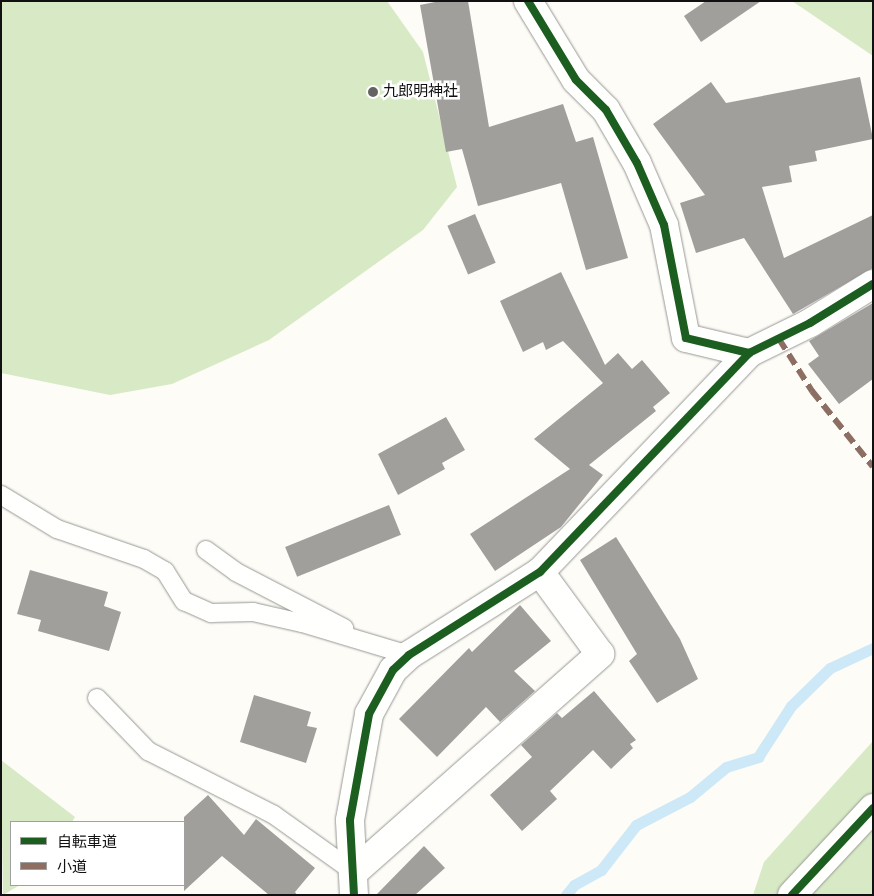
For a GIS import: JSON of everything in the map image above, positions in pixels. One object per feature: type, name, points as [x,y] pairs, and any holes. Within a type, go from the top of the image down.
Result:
[{"type":"street","points":[[528,1],[576,80],[606,110],[637,163],[664,226],[686,338],[749,353]]},
{"type":"street","points":[[354,883],[350,820],[369,714],[393,670],[397,652],[540,572],[749,353],[810,323],[873,284]]},
{"type":"street","points":[[354,883],[600,654],[540,572]]},
{"type":"street","points":[[792,895],[873,808]]},
{"type":"lane","points":[[1,495],[57,529],[144,559],[165,572],[184,601],[211,613],[253,612],[294,621],[397,652]]},
{"type":"lane","points":[[206,550],[236,572],[397,652]]},
{"type":"lane","points":[[97,698],[148,750],[274,815],[354,883]]},
{"type":"green space","points":[[1,1],[387,1],[423,52],[457,187],[423,230],[269,340],[172,384],[110,395],[1,373]]},
{"type":"green space","points":[[792,1],[873,1],[873,56]]},
{"type":"green space","points":[[873,741],[873,895],[753,895],[764,862]]},
{"type":"green space","points":[[1,760],[75,817],[73,821],[10,821],[10,886],[18,886],[3,895]]},
{"type":"building","points":[[440,1],[468,1],[489,127],[563,104],[576,142],[593,137],[628,258],[586,270],[561,183],[478,206],[462,149],[446,152],[420,5]]},
{"type":"building","points":[[706,1],[761,1],[701,42],[684,16]]},
{"type":"building","points":[[860,77],[873,139],[815,151],[817,161],[789,166],[792,182],[762,187],[784,258],[873,215],[873,268],[793,314],[744,238],[696,253],[680,203],[705,195],[653,124],[711,82],[726,103]]},
{"type":"building","points":[[475,214],[496,263],[468,275],[447,226]]},
{"type":"building","points":[[561,272],[605,365],[618,353],[632,369],[642,360],[670,393],[653,407],[656,411],[589,465],[603,475],[561,527],[495,571],[470,534],[570,469],[534,439],[603,383],[563,341],[546,350],[543,342],[523,352],[500,301]]},
{"type":"building","points":[[873,303],[873,379],[839,404],[808,364],[819,356],[809,341]]},
{"type":"building","points":[[446,417],[465,450],[442,463],[445,469],[398,495],[378,454]]},
{"type":"building","points":[[389,505],[401,535],[297,577],[285,547]]},
{"type":"building","points":[[616,537],[680,639],[698,679],[657,703],[629,661],[637,654],[580,560]]},
{"type":"building","points":[[30,570],[108,592],[104,606],[121,612],[109,651],[38,631],[41,620],[17,614]]},
{"type":"building","points":[[520,605],[551,641],[514,671],[535,691],[500,722],[486,707],[437,757],[399,719],[469,648],[472,652]]},
{"type":"building","points":[[594,691],[636,740],[630,744],[633,748],[611,769],[593,750],[550,791],[557,799],[522,831],[490,795],[532,757],[521,745],[557,713],[562,718]]},
{"type":"building","points":[[254,695],[311,712],[307,726],[317,728],[306,763],[240,742]]},
{"type":"building","points":[[208,795],[244,835],[256,819],[315,868],[295,892],[297,895],[269,895],[222,856],[184,891],[184,817]]},
{"type":"building","points":[[424,846],[445,868],[415,895],[376,895]]},
{"type":"waterway","points":[[566,895],[574,885],[601,870],[636,825],[690,797],[726,767],[758,757],[791,706],[830,668],[873,648]]},
{"type":"marked path","points":[[779,339],[812,391],[873,467]]},
{"type":"cycle path","points":[[528,1],[576,80],[606,110],[637,163],[664,225],[686,338],[749,353]]},
{"type":"cycle path","points":[[354,895],[350,820],[369,714],[393,670],[409,655],[540,572],[749,353],[810,323],[873,284]]},
{"type":"cycle path","points":[[792,895],[873,808]]},
{"type":"place","name":"九郎明神社","points":[[373,92]]}]
